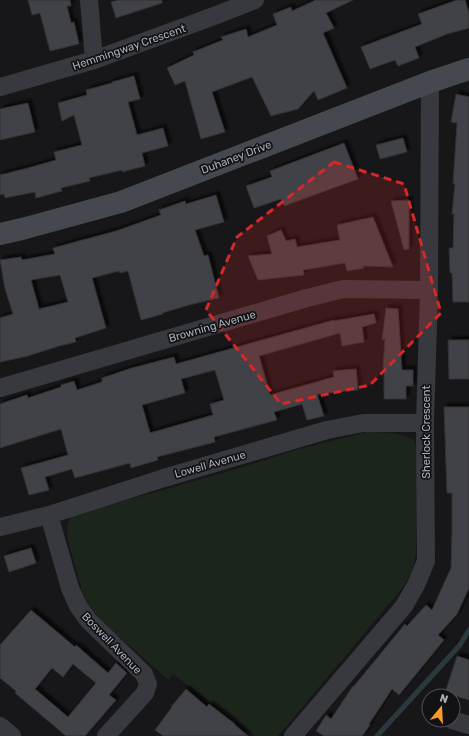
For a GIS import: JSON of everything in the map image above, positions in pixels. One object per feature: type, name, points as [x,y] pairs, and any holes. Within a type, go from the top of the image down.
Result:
[{"type":"street","points":[[90,0],[94,60]]},
{"type":"street","name":"Hemmingway Crescent","points":[[0,87],[94,60],[214,8],[255,0]]},
{"type":"street","name":"Duhaney Drive","points":[[0,234],[121,202],[430,82],[469,69]]},
{"type":"street","name":"Sherlock Crescent","points":[[293,736],[404,606],[416,585],[426,561],[425,423],[429,290],[430,82]]},
{"type":"street","name":"Browning Avenue","points":[[0,388],[307,298],[343,290],[429,290]]},
{"type":"street","name":"Lowell Avenue","points":[[0,528],[49,515],[164,478],[327,430],[363,423],[425,423]]},
{"type":"street","name":"Boswell Avenue","points":[[49,515],[70,588],[78,606],[88,620],[144,674],[148,684],[145,693],[106,736]]},
{"type":"street","points":[[0,726],[12,736]]},
{"type":"highlighted area","points":[[334,162],[404,184],[441,313],[370,385],[281,404],[206,310],[237,237]]},
{"type":"shaded area","points":[[367,432],[393,433],[406,436],[414,440],[419,456],[416,552],[413,569],[404,586],[278,736],[255,736],[173,674],[169,680],[97,620],[87,608],[68,541],[67,530],[69,519],[73,515],[246,466],[292,451]]},
{"type":"building","points":[[28,0],[70,0],[71,6],[67,6],[71,23],[74,22],[79,44],[50,51],[40,13],[32,15]]},
{"type":"building","points":[[119,0],[162,0],[162,3],[116,18],[111,2]]},
{"type":"building","points":[[316,0],[353,0],[326,13],[334,28],[323,33],[347,88],[318,100],[314,91],[298,109],[271,116],[252,77],[212,92],[225,132],[201,139],[185,81],[175,85],[167,68],[194,55],[193,52],[223,40],[221,37],[246,29],[248,37],[277,25],[273,14],[291,7],[292,11]]},
{"type":"building","points":[[457,0],[465,0],[469,13],[469,28],[447,34],[415,47],[419,58],[398,66],[395,60],[370,69],[361,47],[422,24],[418,14]]},
{"type":"building","points":[[134,76],[140,99],[128,102],[137,135],[163,128],[168,146],[142,153],[145,166],[89,178],[90,181],[61,188],[62,191],[36,198],[35,192],[5,198],[4,194],[0,195],[0,175],[56,160],[54,152],[82,145],[74,115],[62,121],[58,103],[87,95],[86,90]]},
{"type":"building","points":[[456,94],[469,97],[469,302],[453,302],[452,273],[450,273],[449,248],[453,248],[454,214],[452,214],[455,184],[453,184],[457,123],[451,122]]},
{"type":"building","points":[[28,103],[35,132],[0,140],[0,109]]},
{"type":"building","points":[[403,138],[407,152],[380,159],[376,145]]},
{"type":"building","points":[[344,143],[358,179],[284,206],[281,199],[254,208],[246,186],[272,177],[270,171]]},
{"type":"building","points":[[216,195],[224,222],[195,230],[204,256],[208,255],[219,298],[189,305],[141,320],[128,271],[120,273],[119,271],[92,278],[106,328],[75,338],[76,342],[28,356],[0,362],[0,318],[13,314],[5,289],[0,260],[21,257],[22,260],[55,254],[53,248],[116,231],[161,215],[159,210],[185,201],[186,204]],"holes":[[[60,275],[68,302],[39,309],[31,280]]]},
{"type":"building","points":[[409,200],[409,249],[404,250],[391,201]]},
{"type":"building","points":[[373,217],[393,267],[363,266],[364,268],[347,271],[345,263],[303,270],[304,275],[258,280],[248,256],[272,254],[267,236],[281,230],[286,241],[295,239],[297,247],[340,240],[337,225]]},
{"type":"building","points":[[386,308],[398,309],[402,370],[413,370],[413,386],[406,386],[406,399],[384,399],[383,368],[385,339],[382,340]]},
{"type":"building","points":[[374,314],[376,323],[362,327],[364,342],[342,346],[340,333],[259,356],[270,395],[334,377],[333,371],[356,369],[358,390],[317,394],[324,416],[307,420],[302,404],[274,412],[277,420],[214,437],[215,442],[157,457],[158,460],[131,468],[130,463],[75,478],[72,469],[45,477],[49,490],[29,495],[21,468],[68,455],[61,429],[0,448],[0,404],[27,395],[28,398],[74,381],[77,390],[102,382],[102,378],[132,368],[174,357],[176,364],[334,321]],"holes":[[[215,370],[224,400],[210,404],[213,415],[150,433],[142,405],[185,393],[181,379]]]},
{"type":"building","points":[[448,340],[469,340],[469,379],[449,379]]},
{"type":"building","points":[[444,407],[469,407],[469,588],[457,614],[438,635],[444,640],[399,695],[392,689],[362,736],[324,736],[316,731],[326,715],[331,719],[353,686],[405,624],[407,626],[426,605],[432,610],[451,568],[452,493],[447,493]]},
{"type":"building","points":[[31,548],[36,563],[9,572],[4,556]]},
{"type":"building","points":[[31,610],[75,647],[76,645],[108,673],[116,663],[127,673],[109,695],[116,700],[85,736],[66,736],[15,693],[16,691],[0,678],[0,645]],"holes":[[[73,664],[96,683],[68,717],[35,689],[52,668],[63,677]]]},
{"type":"building","points":[[457,656],[469,660],[469,700],[461,698],[461,688],[447,688]]},
{"type":"building","points":[[186,689],[207,707],[209,704],[248,736],[163,736],[155,730]]},
{"type":"waterway","points":[[377,736],[460,645],[469,630]]}]
